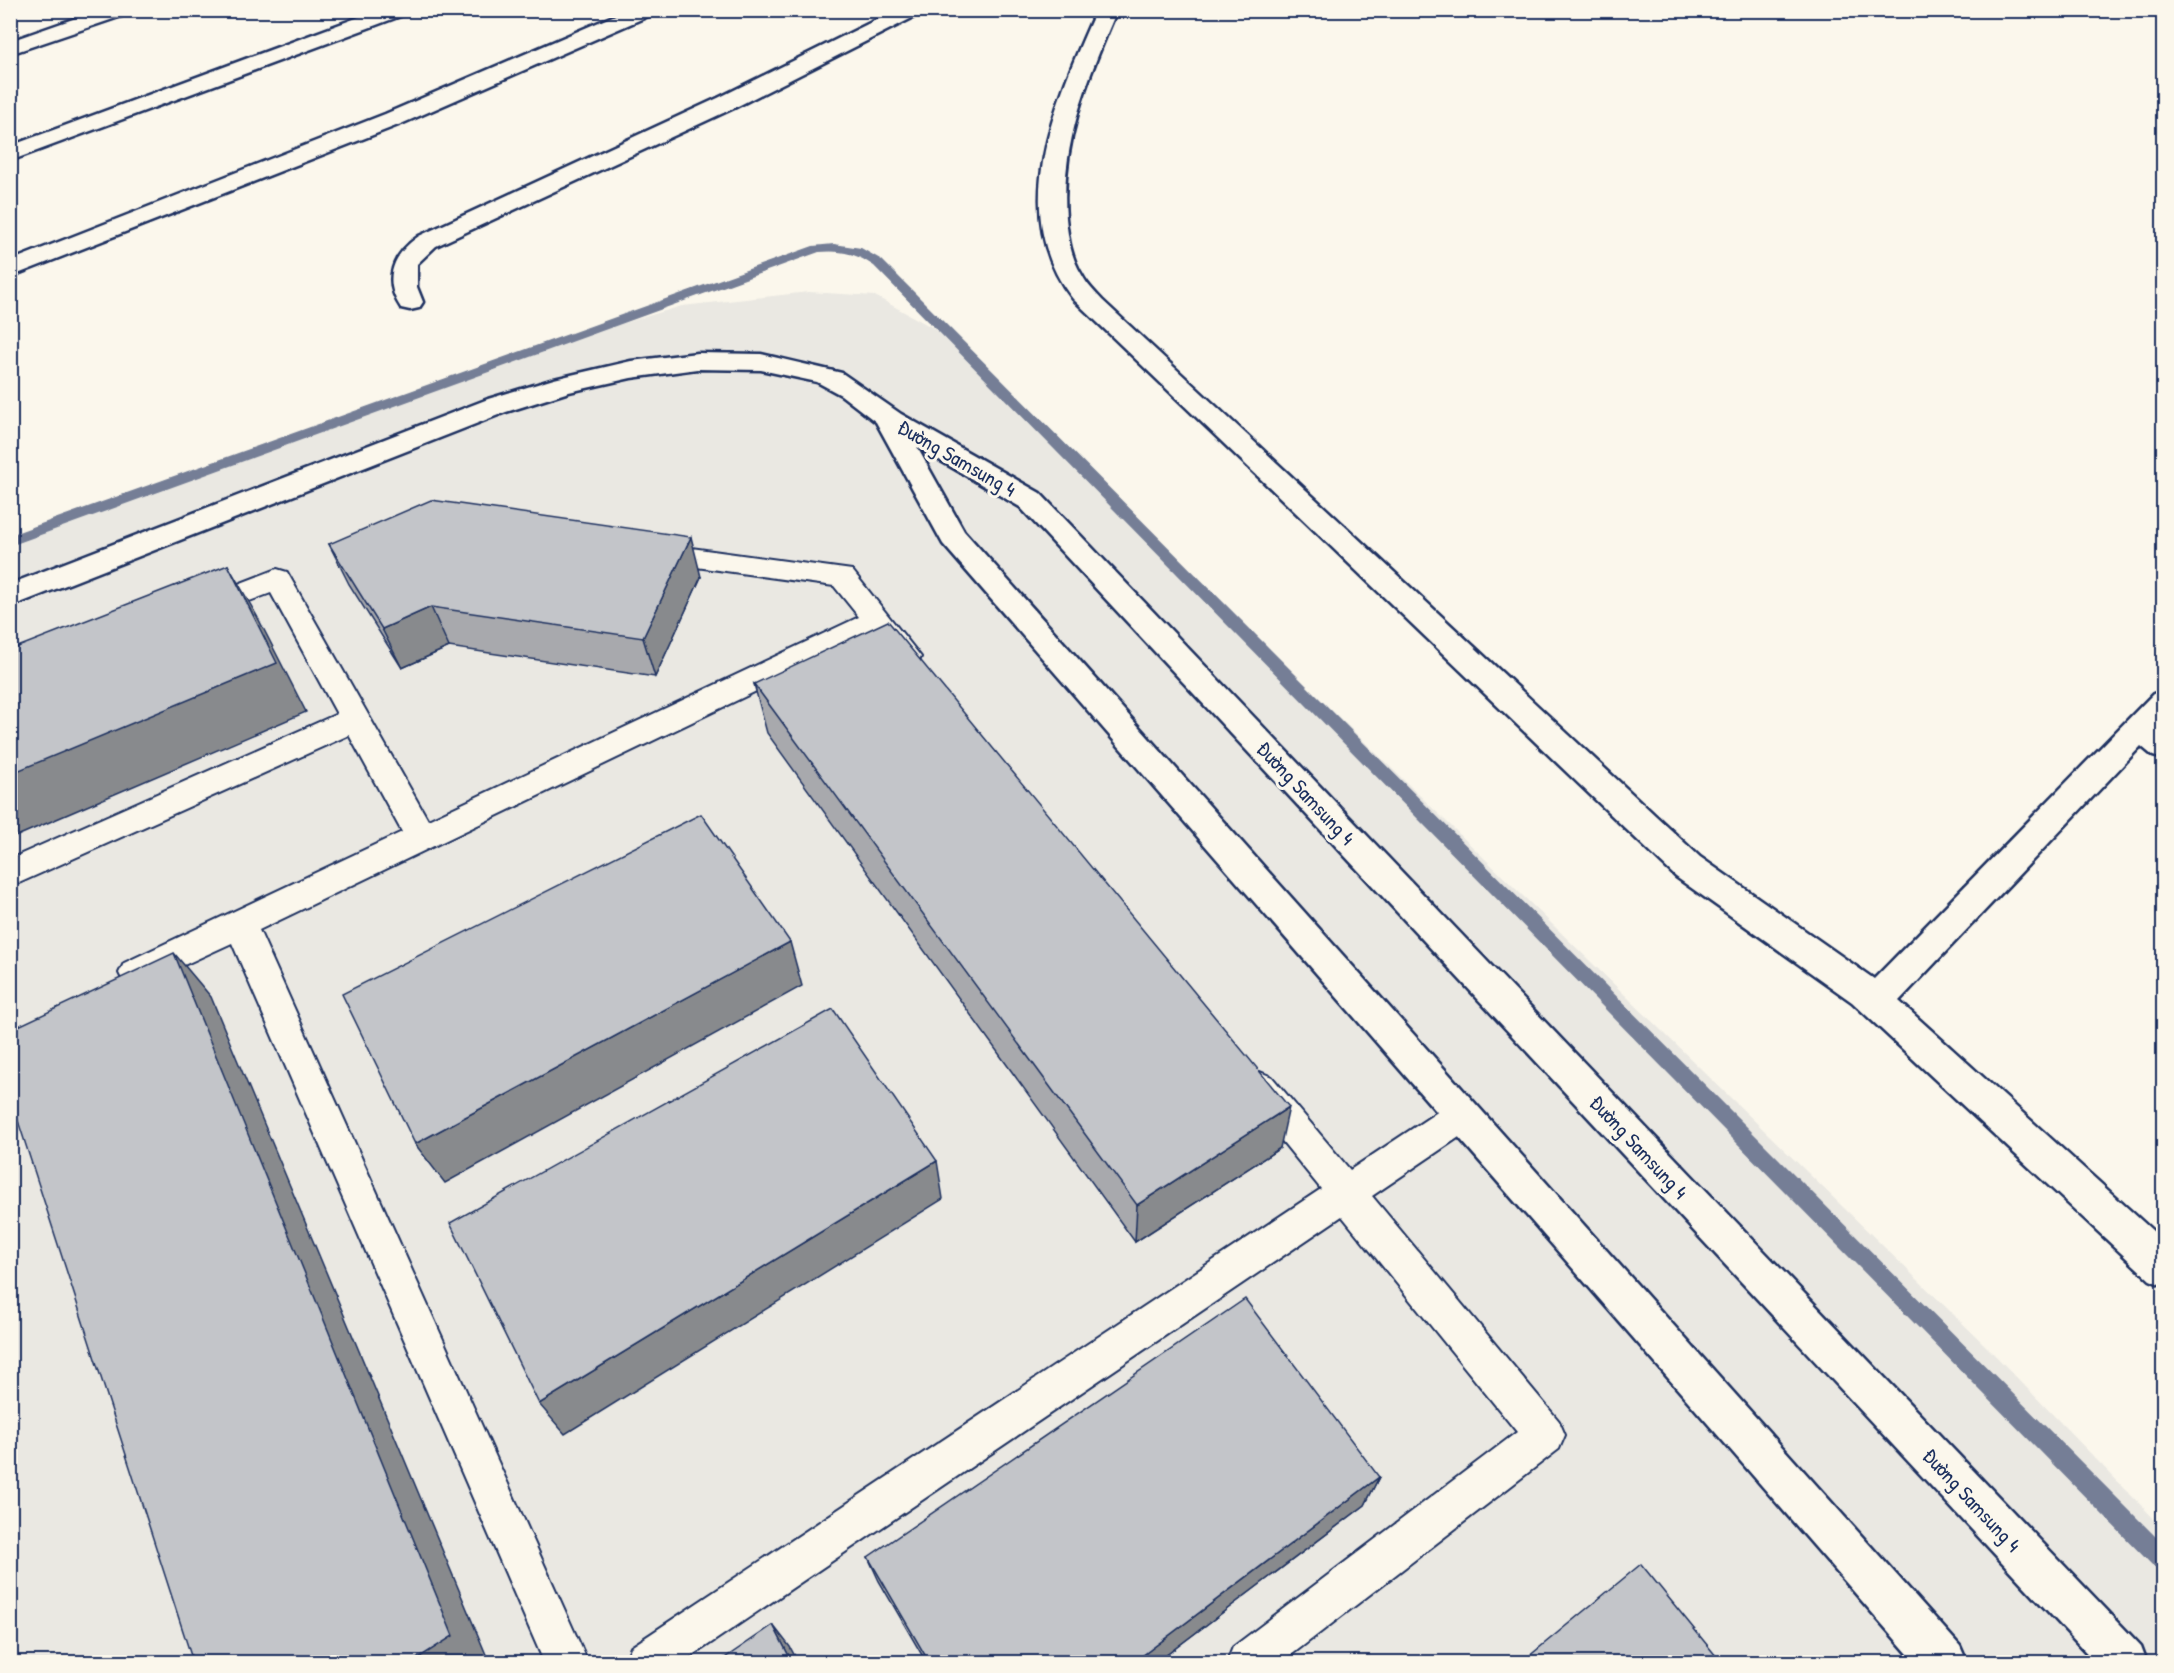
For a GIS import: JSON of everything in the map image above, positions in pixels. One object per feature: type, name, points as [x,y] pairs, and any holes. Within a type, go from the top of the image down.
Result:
[{"type":"street","points":[[10,48],[121,10]]},
{"type":"street","points":[[10,154],[399,10]]},
{"type":"street","points":[[10,270],[393,119],[646,10]]},
{"type":"street","points":[[410,302],[401,283],[405,264],[416,247],[452,228],[726,103],[913,10]]},
{"type":"street","points":[[1107,10],[1068,100],[1053,167],[1054,213],[1060,253],[1066,269],[1081,291],[1124,336],[1688,867],[1864,991],[2163,1267]]},
{"type":"street","points":[[10,596],[491,407],[627,370],[674,361],[714,359],[756,362],[795,369],[824,375],[851,389],[887,417]]},
{"type":"street","name":"Đường Samsung 4","points":[[887,417],[953,537],[1944,1662]]},
{"type":"street","name":"Đường Samsung 4","points":[[887,417],[1029,500],[2125,1662]]},
{"type":"street","points":[[1875,1002],[2151,737],[2163,702]]},
{"type":"lane","points":[[622,548],[842,577],[930,685]]},
{"type":"lane","points":[[177,619],[278,579],[421,837]]},
{"type":"lane","points":[[115,983],[877,621]]},
{"type":"lane","points":[[10,874],[356,719]]},
{"type":"lane","points":[[241,924],[566,1662]]},
{"type":"lane","points":[[1239,1063],[1545,1435],[1248,1662]]},
{"type":"lane","points":[[646,1662],[1461,1116]]},
{"type":"shaded area","points":[[809,292],[875,296],[946,335],[1989,1349],[2163,1528],[2163,1662],[11,1662],[11,546],[505,358],[682,306]]},
{"type":"building","points":[[431,500],[691,537],[643,638],[431,607],[382,629],[329,544]]},
{"type":"building","points":[[228,565],[277,663],[10,774],[10,650]]},
{"type":"building","points":[[888,621],[1289,1107],[1137,1205],[754,684]]},
{"type":"building","points":[[701,814],[790,942],[415,1144],[342,994]]},
{"type":"building","points":[[174,953],[453,1636],[412,1662],[193,1662],[10,1096],[10,1030]]},
{"type":"building","points":[[833,1009],[937,1161],[539,1404],[450,1223]]},
{"type":"building","points":[[1245,1299],[1379,1477],[1134,1662],[929,1662],[868,1557]]},
{"type":"building","points":[[1641,1564],[1721,1662],[1522,1662]]},
{"type":"building","points":[[773,1625],[792,1662],[719,1662]]},
{"type":"waterway","points":[[10,541],[817,249],[842,248],[864,254],[878,263],[2164,1561]]}]
